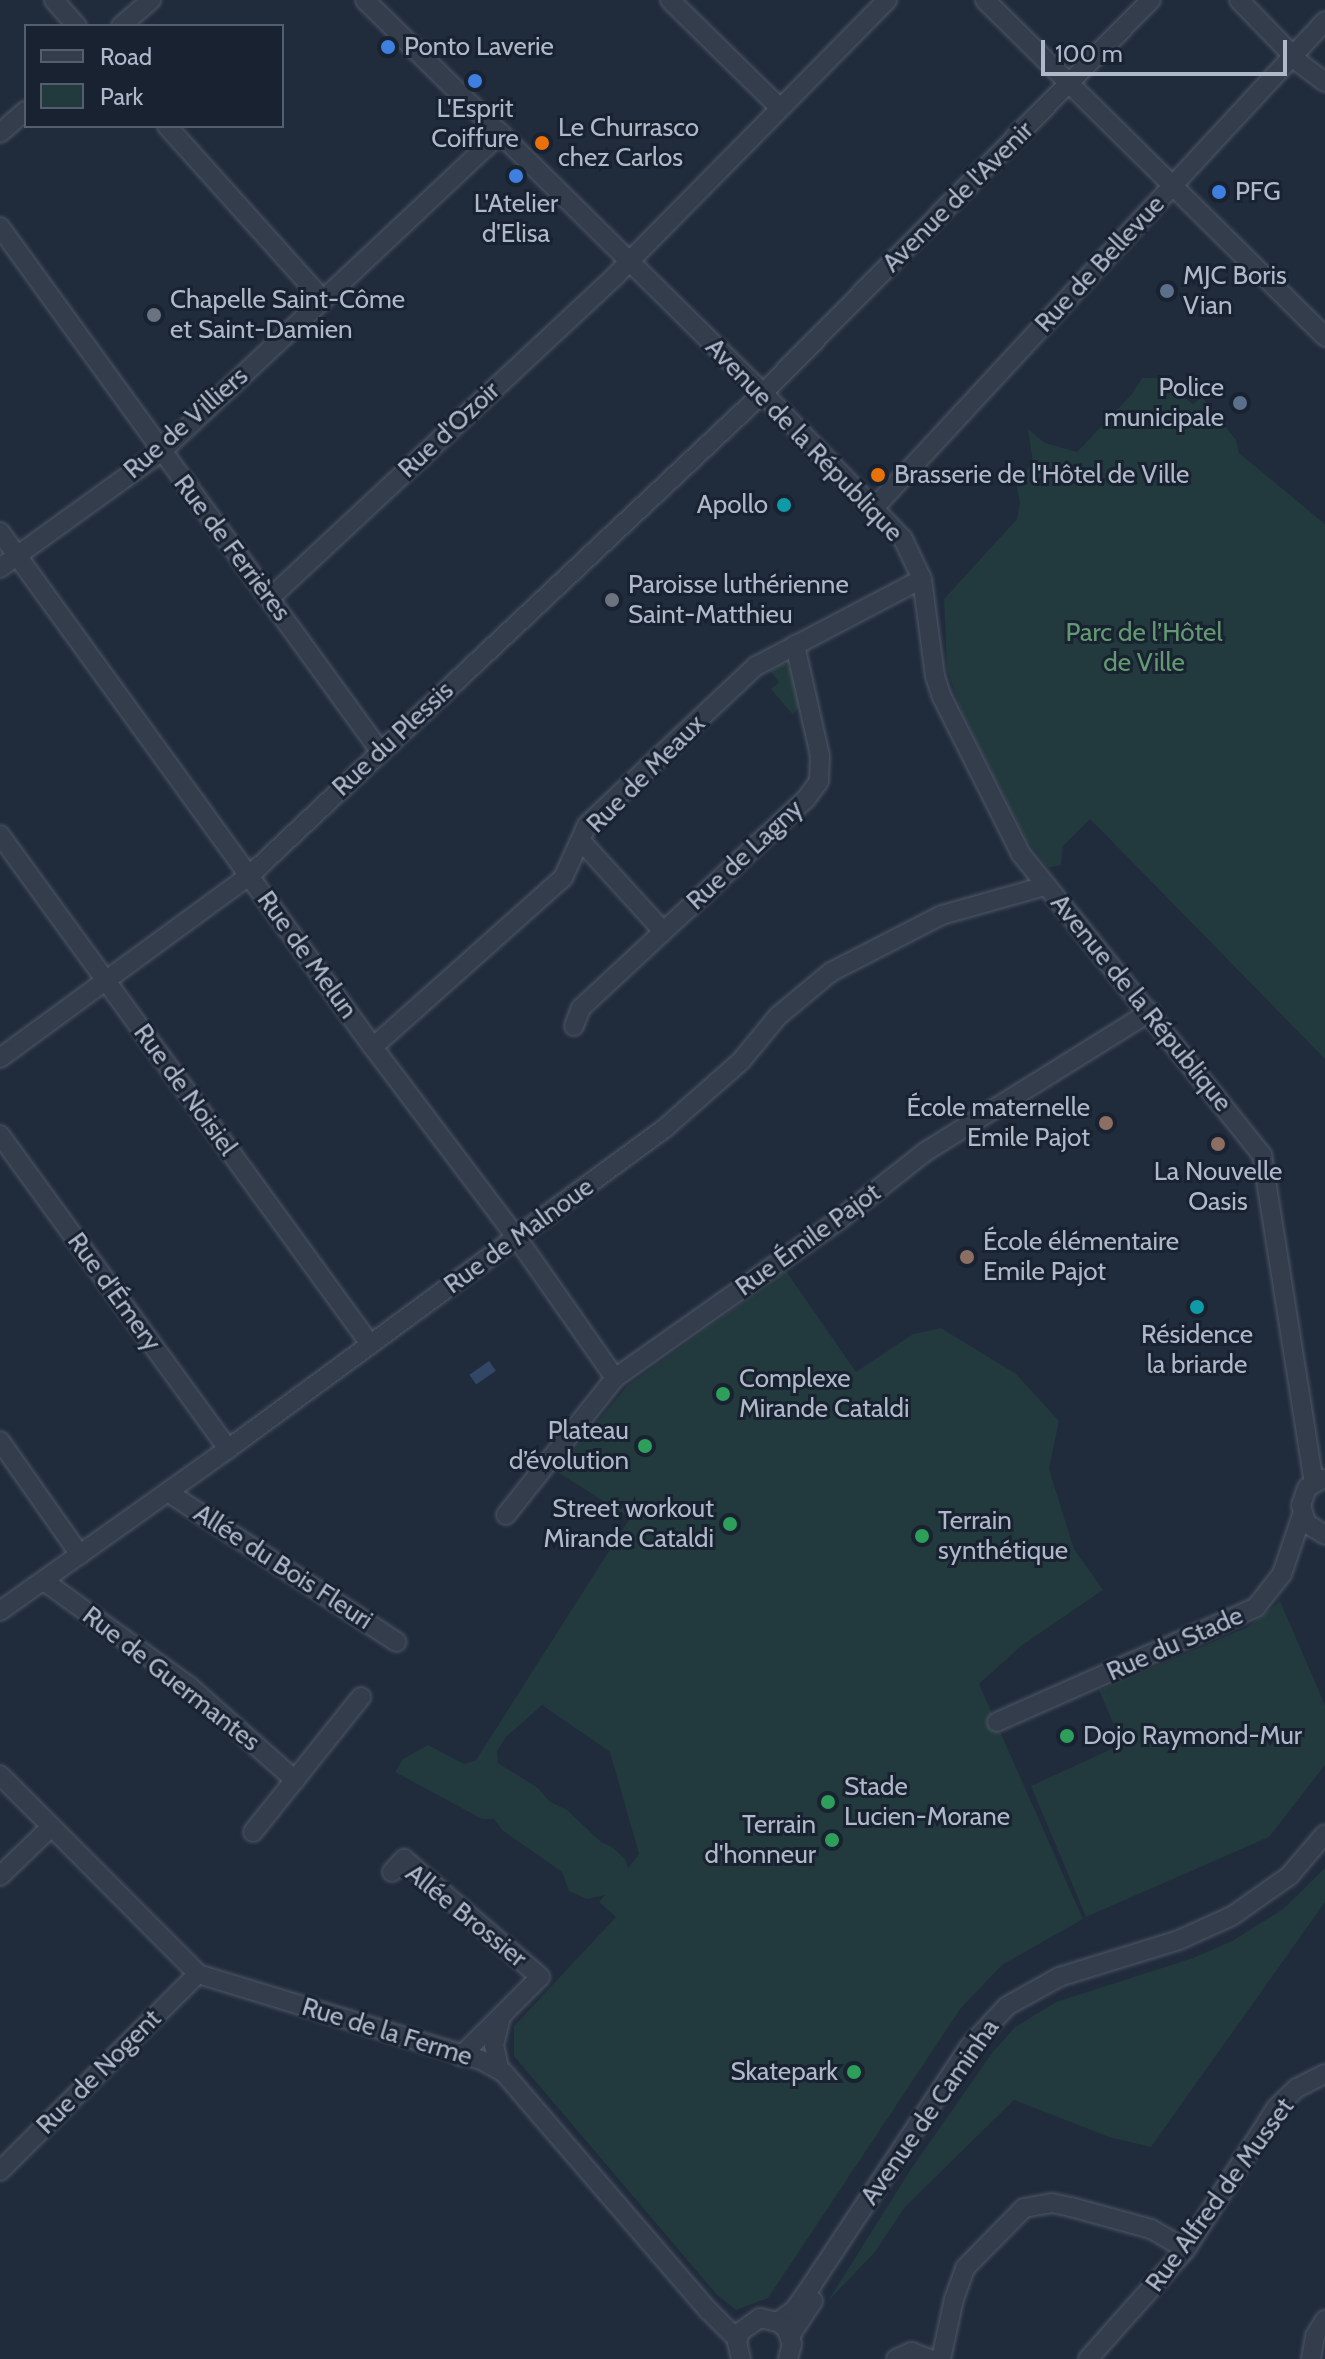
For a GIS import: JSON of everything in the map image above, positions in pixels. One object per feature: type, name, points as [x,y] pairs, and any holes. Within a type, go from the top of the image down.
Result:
[{"type":"street","points":[[54,0],[75,24]]},
{"type":"street","points":[[123,24],[151,0]]},
{"type":"street","name":"Avenue de la République","points":[[365,0],[763,393],[903,539],[922,579],[935,676],[942,697],[1021,854],[1150,1012],[1265,1162],[1320,1480]]},
{"type":"street","points":[[670,0],[780,108]]},
{"type":"street","name":"Rue d'Ozoir","points":[[270,598],[628,261],[887,0]]},
{"type":"street","points":[[985,0],[1325,337]]},
{"type":"street","name":"Avenue de l'Avenir","points":[[763,393],[1151,0]]},
{"type":"street","points":[[1239,0],[1293,55],[1325,82]]},
{"type":"street","name":"Rue de Bellevue","points":[[875,507],[1325,21]]},
{"type":"street","points":[[0,133],[24,112]]},
{"type":"street","points":[[169,128],[323,300]]},
{"type":"street","name":"Rue de Villiers","points":[[0,568],[161,452],[501,133]]},
{"type":"street","name":"Rue de Ferrières","points":[[0,227],[380,751]]},
{"type":"street","name":"Rue du Plessis","points":[[0,1058],[250,875],[763,393]]},
{"type":"street","name":"Rue de Melun","points":[[0,532],[373,1047],[517,1238],[615,1378]]},
{"type":"street","name":"Rue de Meaux","points":[[373,1047],[563,878],[587,825],[756,666],[922,579]]},
{"type":"street","name":"Rue de Lagny","points":[[574,1026],[581,1008],[806,799],[819,781],[820,756],[795,645]]},
{"type":"street","name":"Rue de Noisiel","points":[[0,835],[370,1344]]},
{"type":"street","points":[[581,841],[663,931]]},
{"type":"street","name":"Rue de Malnoue","points":[[0,1611],[169,1493],[517,1238],[704,1096],[741,1061],[778,1016],[831,972],[942,915],[1045,886]]},
{"type":"street","name":"Rue Émile Pajot","points":[[506,1515],[615,1378],[840,1219],[925,1152],[1150,1012]]},
{"type":"street","name":"Rue d'Émery","points":[[0,1135],[228,1449]]},
{"type":"street","points":[[0,1441],[80,1555]]},
{"type":"street","name":"Rue du Stade","points":[[997,1722],[1256,1607],[1282,1574],[1302,1515],[1303,1496],[1320,1480]]},
{"type":"street","name":"Allée du Bois Fleuri","points":[[169,1493],[397,1642]]},
{"type":"street","points":[[1302,1515],[1312,1529],[1325,1535]]},
{"type":"street","name":"Rue de Guermantes","points":[[44,1581],[189,1686],[295,1780]]},
{"type":"street","points":[[253,1832],[361,1697]]},
{"type":"street","name":"Rue de la Ferme","points":[[0,1775],[198,1974],[499,2068],[739,2354]]},
{"type":"street","points":[[0,1876],[51,1827]]},
{"type":"street","name":"Avenue de Caminha","points":[[784,2329],[970,2046],[1007,2006],[1059,1977],[1179,1940],[1232,1916],[1289,1876],[1325,1834]]},
{"type":"street","name":"Avenue de Caminha","points":[[784,2329],[978,2054],[1009,2018],[1030,2003],[1064,1987],[1180,1951],[1225,1932],[1276,1901],[1325,1852]]},
{"type":"street","name":"Allée Brossier","points":[[392,1872],[404,1859],[540,1977],[501,2017]]},
{"type":"street","name":"Rue de Nogent","points":[[0,2171],[198,1974]]},
{"type":"street","points":[[461,2056],[501,2017]]},
{"type":"street","points":[[499,2068],[494,2045],[501,2017]]},
{"type":"street","name":"Rue Alfred de Musset","points":[[1088,2359],[1186,2249],[1276,2108],[1297,2088],[1325,2074]]},
{"type":"street","points":[[941,2359],[954,2299],[965,2268],[1024,2208],[1052,2203],[1071,2207],[1151,2229],[1186,2249]]},
{"type":"street","points":[[739,2354],[752,2321],[770,2318],[784,2329],[788,2359]]},
{"type":"street","points":[[1311,2359],[1315,2336],[1325,2320]]},
{"type":"street","points":[[896,2359],[911,2352],[930,2359]]},
{"type":"green space","name":"Parc de l’Hôtel de Ville","points":[[1142,378],[1158,378],[1193,404],[1202,397],[1236,440],[1239,453],[1325,524],[1325,1059],[1090,819],[1063,846],[1061,865],[1048,868],[1027,840],[979,746],[947,670],[944,599],[1017,519],[1020,503],[1016,483],[1033,463],[1028,429],[1045,443],[1077,452],[1131,395]]},
{"type":"green space","points":[[783,663],[793,670],[799,707],[793,715],[771,689],[779,682],[770,671]]},
{"type":"green space","name":"Stade Lucien-Morane","points":[[786,1271],[856,1372],[913,1334],[941,1328],[1016,1374],[1059,1421],[1049,1469],[1074,1549],[1103,1590],[1021,1646],[979,1684],[1083,1919],[1002,1965],[961,2008],[768,2298],[736,2310],[716,2294],[514,2056],[514,2026],[616,1917],[599,1902],[605,1895],[587,1899],[569,1891],[562,1872],[502,1830],[494,1819],[482,1819],[395,1772],[403,1759],[428,1745],[464,1764],[476,1760],[630,1518],[556,1471],[627,1386]],"holes":[[[542,1705],[610,1752],[639,1854],[628,1868],[625,1859],[601,1842],[567,1810],[549,1801],[538,1788],[498,1763],[497,1751],[506,1737]]]},
{"type":"green space","points":[[1280,1601],[1325,1705],[1325,1765],[1269,1837],[1086,1917],[1031,1786],[1122,1744],[1099,1690],[1248,1627]]},
{"type":"green space","points":[[1325,1868],[1325,1902],[1151,2147],[1109,2137],[1014,2100],[905,2207],[875,2252],[828,2301],[909,2172],[992,2053],[1015,2027],[1056,2002],[1193,1958],[1232,1941],[1283,1909]]},
{"type":"water","points":[[489,1361],[496,1371],[476,1385],[469,1375]]},
{"type":"place","name":"Ponto Laverie","points":[[388,47]]},
{"type":"place","name":"L'Esprit Coiffure","points":[[475,81]]},
{"type":"place","name":"Le Churrasco chez Carlos","points":[[542,143]]},
{"type":"place","name":"L'Atelier d'Elisa","points":[[516,176]]},
{"type":"place","name":"PFG","points":[[1219,192]]},
{"type":"place","name":"MJC Boris Vian","points":[[1167,291]]},
{"type":"place","name":"Chapelle Saint-Côme et Saint-Damien","points":[[154,315]]},
{"type":"place","name":"Police municipale","points":[[1240,403]]},
{"type":"place","name":"Brasserie de l'Hôtel de Ville","points":[[878,475]]},
{"type":"place","name":"Apollo","points":[[784,505]]},
{"type":"place","name":"Paroisse luthérienne Saint-Matthieu","points":[[612,600]]},
{"type":"place","name":"École maternelle Emile Pajot","points":[[1106,1123]]},
{"type":"place","name":"La Nouvelle Oasis","points":[[1218,1144]]},
{"type":"place","name":"École élémentaire Emile Pajot","points":[[967,1257]]},
{"type":"place","name":"Résidence la briarde","points":[[1197,1307]]},
{"type":"place","name":"Complexe Mirande Cataldi","points":[[723,1394]]},
{"type":"place","name":"Plateau d’évolution","points":[[645,1446]]},
{"type":"place","name":"Street workout Mirande Cataldi","points":[[730,1524]]},
{"type":"place","name":"Terrain synthétique","points":[[922,1536]]},
{"type":"place","name":"Dojo Raymond-Mur","points":[[1067,1736]]},
{"type":"place","name":"Stade Lucien-Morane","points":[[828,1802]]},
{"type":"place","name":"Terrain d'honneur","points":[[832,1840]]},
{"type":"place","name":"Skatepark","points":[[854,2072]]}]
